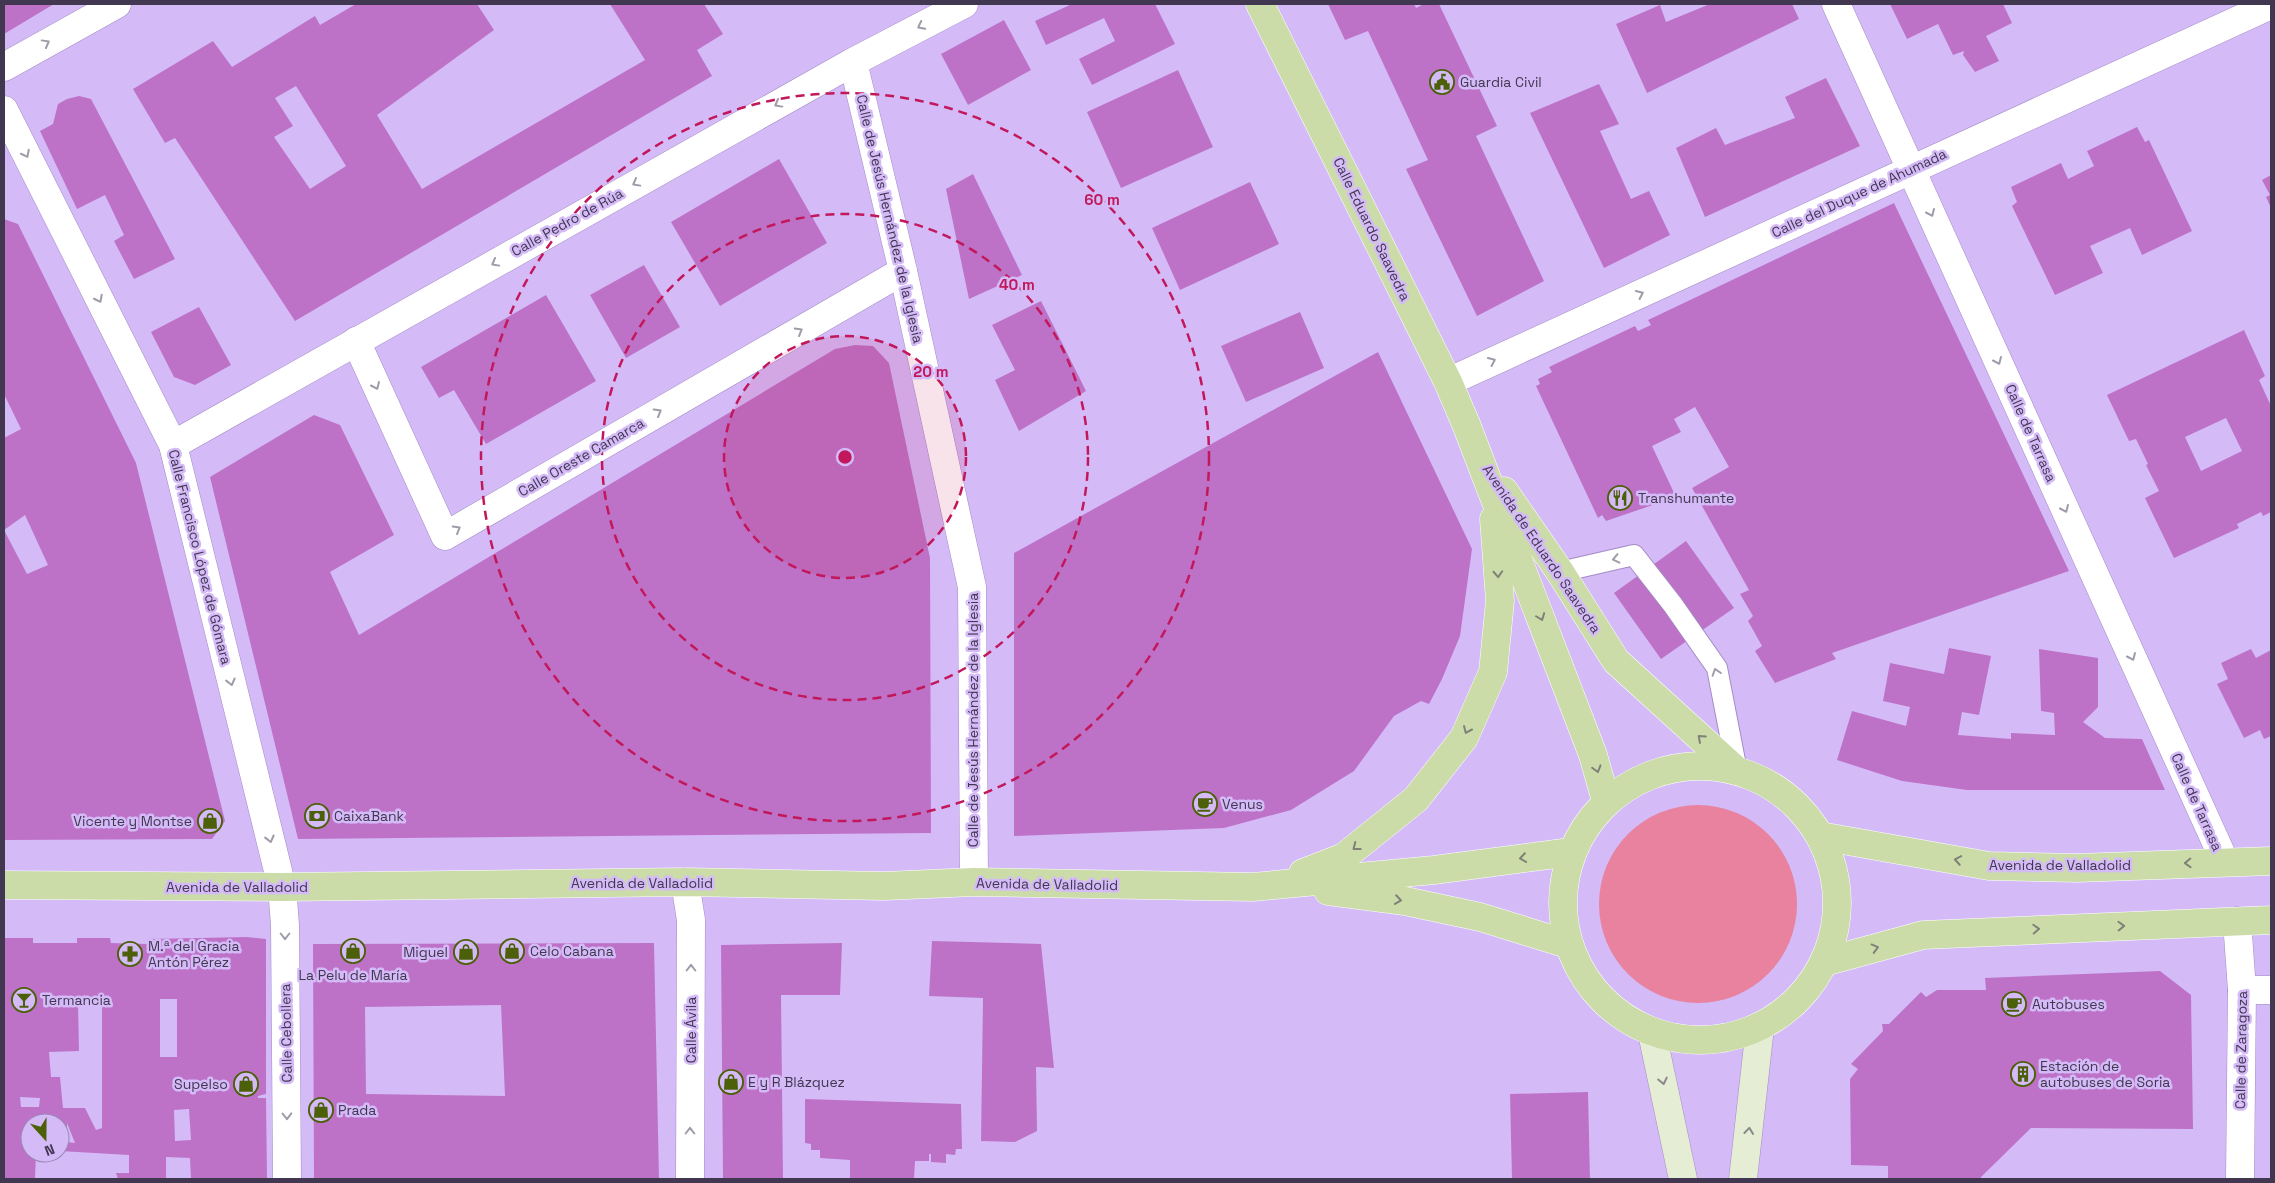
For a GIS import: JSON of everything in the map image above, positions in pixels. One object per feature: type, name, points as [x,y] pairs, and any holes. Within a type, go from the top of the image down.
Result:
[{"type":"main road","name":"Calle Eduardo Saavedra","points":[[1260,4],[1448,382],[1480,457]]},
{"type":"main road","name":"Avenida de Eduardo Saavedra","points":[[1480,457],[1560,572],[1616,661],[1737,771]]},
{"type":"main road","name":"Avenida de Eduardo Saavedra","points":[[1480,457],[1593,755],[1606,802]]},
{"type":"main road","points":[[1280,883],[1344,857],[1416,799],[1464,738],[1493,672],[1500,601],[1495,523],[1480,457]]},
{"type":"main road","points":[[1703,766],[1737,771],[1786,796],[1820,836],[1837,886],[1838,930],[1828,961],[1806,992],[1760,1027],[1706,1041],[1652,1033],[1599,999],[1579,970],[1567,944],[1561,898],[1571,852],[1606,802],[1635,782],[1668,769],[1703,766]]},
{"type":"main road","name":"Avenida de Valladolid","points":[[1820,836],[1988,866],[2077,868],[2271,861]]},
{"type":"main road","points":[[1280,883],[1434,870],[1571,852]]},
{"type":"main road","name":"Avenida de Valladolid","points":[[4,885],[282,887],[685,882],[884,886],[974,882],[1253,887],[1280,883]]},
{"type":"main road","points":[[1280,883],[1405,901],[1480,917],[1567,944]]},
{"type":"main road","points":[[1828,961],[1923,935],[2271,920]]},
{"type":"street","points":[[4,67],[117,4]]},
{"type":"street","name":"Calle Pedro de Rúa","points":[[173,445],[853,62],[964,4]]},
{"type":"street","name":"Calle de Tarrasa","points":[[1836,4],[2225,862]]},
{"type":"street","name":"Calle del Duque de Ahumada","points":[[1448,382],[1911,168],[2271,5]]},
{"type":"street","name":"Calle de Jesús Hernández de la Iglesia","points":[[853,62],[903,271],[972,587],[974,882]]},
{"type":"street","name":"Calle Francisco López de Gómara","points":[[4,110],[173,445],[282,887]]},
{"type":"street","name":"Calle Oreste Camarca","points":[[356,341],[444,536],[903,271]]},
{"type":"street","name":"Calle Ávila","points":[[685,882],[691,926],[690,1179]]},
{"type":"street","name":"Calle Cebollera","points":[[282,887],[285,925],[287,1179]]},
{"type":"street","name":"Calle de Zaragoza","points":[[2237,921],[2242,990],[2240,1179]]},
{"type":"street","points":[[2242,990],[2271,990]]},
{"type":"street","points":[[1744,1179],[1760,1027]]},
{"type":"street","points":[[1652,1033],[1684,1179]]},
{"type":"lane","points":[[1560,572],[1634,555],[1673,605],[1717,668],[1737,771]]},
{"type":"shaded area","points":[[1698,805],[1717,807],[1736,813],[1753,822],[1768,834],[1780,849],[1789,866],[1795,885],[1797,904],[1795,923],[1789,942],[1780,959],[1768,974],[1753,986],[1736,995],[1717,1001],[1698,1003],[1679,1001],[1660,995],[1643,986],[1628,974],[1616,959],[1607,942],[1601,923],[1599,904],[1601,885],[1607,866],[1616,849],[1628,834],[1643,822],[1660,813],[1679,807]]},
{"type":"building","points":[[4,4],[54,4],[4,34]]},
{"type":"building","points":[[356,4],[477,4],[494,30],[377,115],[422,189],[645,60],[610,4],[704,4],[723,34],[697,50],[712,76],[295,321],[175,138],[165,143],[133,89],[213,41],[232,67],[315,16],[320,25]],"holes":[[[296,86],[346,166],[310,189],[274,137],[293,126],[275,98]]]},
{"type":"building","points":[[1072,4],[1155,4],[1175,44],[1092,85],[1079,59],[1115,41],[1104,18],[1046,45],[1035,21]]},
{"type":"building","points":[[1328,4],[1414,4],[1416,8],[1424,4],[1439,4],[1497,126],[1476,136],[1544,281],[1477,316],[1406,169],[1428,160],[1368,31],[1345,40]]},
{"type":"building","points":[[1710,4],[1792,4],[1799,19],[1647,93],[1616,24],[1660,5],[1666,22]]},
{"type":"building","points":[[1890,4],[2003,4],[2012,23],[1986,36],[1999,61],[1975,72],[1963,55],[1964,51],[1953,55],[1938,24],[1907,39]]},
{"type":"building","points":[[1004,20],[1031,70],[968,105],[941,54]]},
{"type":"building","points":[[1178,70],[1213,147],[1121,188],[1087,112]]},
{"type":"building","points":[[1826,78],[1860,146],[1705,217],[1676,148],[1716,128],[1725,145],[1795,118],[1785,97]]},
{"type":"building","points":[[1599,84],[1619,124],[1600,131],[1631,199],[1649,191],[1670,235],[1604,268],[1530,113]]},
{"type":"building","points":[[79,96],[91,99],[175,259],[134,279],[114,241],[124,235],[105,195],[77,209],[40,131],[53,124],[58,104]]},
{"type":"building","points":[[2137,127],[2145,142],[2149,140],[2192,231],[2142,255],[2130,228],[2090,246],[2103,273],[2055,295],[2012,206],[2017,202],[2011,187],[2061,163],[2068,179],[2094,166],[2087,151]]},
{"type":"building","points":[[779,159],[827,243],[720,306],[671,222]]},
{"type":"building","points":[[973,174],[1022,275],[969,299],[946,189]]},
{"type":"building","points":[[2271,175],[2271,208],[2266,197],[2270,195],[2262,180]]},
{"type":"building","points":[[1250,182],[1279,244],[1180,290],[1152,228]]},
{"type":"building","points":[[1894,203],[2069,571],[1832,653],[1836,659],[1775,683],[1755,651],[1762,646],[1748,621],[1753,616],[1740,594],[1749,590],[1692,488],[1729,467],[1695,407],[1674,419],[1681,432],[1652,446],[1676,497],[1606,521],[1602,515],[1598,518],[1536,386],[1540,384],[1538,379],[1552,372],[1549,367],[1635,326],[1638,331],[1651,325],[1648,320]]},
{"type":"building","points":[[4,219],[18,224],[136,463],[225,821],[212,839],[4,840],[4,530],[4,438],[21,429],[4,394]],"holes":[[[25,515],[48,565],[27,574],[4,530]]]},
{"type":"building","points":[[644,265],[680,327],[626,358],[590,295]]},
{"type":"building","points":[[546,295],[596,381],[486,444],[454,390],[439,398],[421,367]]},
{"type":"building","points":[[1041,301],[1086,391],[1019,431],[995,380],[1015,370],[992,325]]},
{"type":"building","points":[[199,307],[231,365],[195,385],[174,377],[151,332]]},
{"type":"building","points":[[1300,312],[1324,368],[1246,402],[1221,346]]},
{"type":"building","points":[[2244,330],[2265,376],[2259,380],[2271,406],[2271,512],[2263,516],[2261,512],[2237,524],[2239,528],[2174,558],[2145,498],[2159,491],[2146,465],[2148,464],[2136,439],[2129,441],[2107,395]],"holes":[[[2226,418],[2242,451],[2201,471],[2185,437]]]},
{"type":"building","points":[[855,345],[873,346],[889,363],[930,558],[931,833],[298,839],[210,477],[314,415],[340,425],[394,535],[330,572],[359,635],[835,349]]},
{"type":"building","points":[[1378,352],[1472,549],[1460,636],[1429,704],[1421,701],[1394,716],[1354,771],[1291,810],[1224,828],[1014,836],[1014,553]]},
{"type":"building","points":[[1686,541],[1734,608],[1661,659],[1614,593]]},
{"type":"building","points":[[1949,648],[1991,656],[1979,715],[1962,712],[1958,735],[2011,739],[2011,733],[2055,735],[2054,713],[2041,711],[2039,649],[2098,658],[2098,707],[2083,722],[2105,738],[2142,739],[2165,790],[1967,790],[1902,781],[1837,760],[1852,711],[1906,726],[1910,707],[1883,701],[1890,663],[1944,674]]},
{"type":"building","points":[[2251,649],[2256,658],[2271,650],[2271,736],[2264,739],[2260,730],[2244,738],[2217,684],[2228,679],[2221,663]]},
{"type":"building","points":[[247,937],[266,939],[266,1094],[258,1096],[258,1098],[266,1098],[267,1179],[191,1179],[190,1158],[166,1157],[166,1179],[118,1179],[116,1173],[129,1173],[129,1155],[70,1152],[70,1142],[75,1143],[70,1130],[70,1113],[20,1113],[20,1163],[36,1163],[35,1179],[4,1179],[4,938],[33,938],[33,943],[77,943],[77,938],[110,938],[111,943],[147,944],[147,939]],"holes":[[[160,999],[177,999],[177,1057],[160,1057]],[[78,1002],[102,1002],[102,1128],[96,1130],[85,1108],[63,1108],[60,1077],[51,1077],[49,1052],[79,1051]],[[20,1097],[40,1098],[39,1107],[21,1107]],[[189,1109],[191,1140],[175,1141],[174,1110]]]},
{"type":"building","points":[[932,941],[1041,944],[1054,1068],[1036,1067],[1037,1131],[1015,1142],[981,1141],[983,998],[929,996]]},
{"type":"building","points":[[654,943],[659,1179],[314,1179],[313,944]],"holes":[[[501,1005],[505,1096],[366,1094],[365,1007]]]},
{"type":"building","points":[[842,943],[840,995],[781,995],[783,1179],[723,1179],[721,945]]},
{"type":"building","name":"Estación de autobuses de Soria","points":[[2160,971],[2191,995],[2193,1129],[2031,1128],[1981,1179],[1888,1179],[1888,1166],[1851,1165],[1850,1079],[1858,1069],[1851,1064],[1883,1031],[1882,1024],[1889,1024],[1921,992],[1926,997],[1937,990],[1986,990],[1985,978]]},
{"type":"building","points":[[1588,1092],[1590,1179],[1512,1179],[1510,1094]]},
{"type":"building","points":[[805,1099],[961,1104],[962,1149],[956,1149],[955,1155],[946,1154],[946,1163],[931,1162],[931,1154],[929,1154],[929,1161],[915,1161],[914,1179],[850,1178],[850,1160],[820,1158],[820,1150],[811,1150],[811,1144],[805,1143]]},
{"type":"place","name":"Guardia Civil","points":[[1442,82]]},
{"type":"place","name":"Transhumante","points":[[1620,498]]},
{"type":"place","name":"Venus","points":[[1205,804]]},
{"type":"place","name":"CaixaBank","points":[[317,816]]},
{"type":"place","name":"Vicente y Montse","points":[[210,821]]},
{"type":"place","name":"La Pelu de María","points":[[353,951]]},
{"type":"place","name":"Celo Cabana","points":[[512,951]]},
{"type":"place","name":"Miguel","points":[[466,952]]},
{"type":"place","name":"M.ª del Gracia Antón Pérez","points":[[130,954]]},
{"type":"place","name":"Termancia","points":[[24,1000]]},
{"type":"place","name":"Autobuses","points":[[2014,1004]]},
{"type":"place","name":"Estación de autobuses de Soria","points":[[2023,1074]]},
{"type":"place","name":"E y R Blázquez","points":[[731,1082]]},
{"type":"place","name":"Supelso","points":[[246,1084]]},
{"type":"place","name":"Prada","points":[[321,1110]]}]
